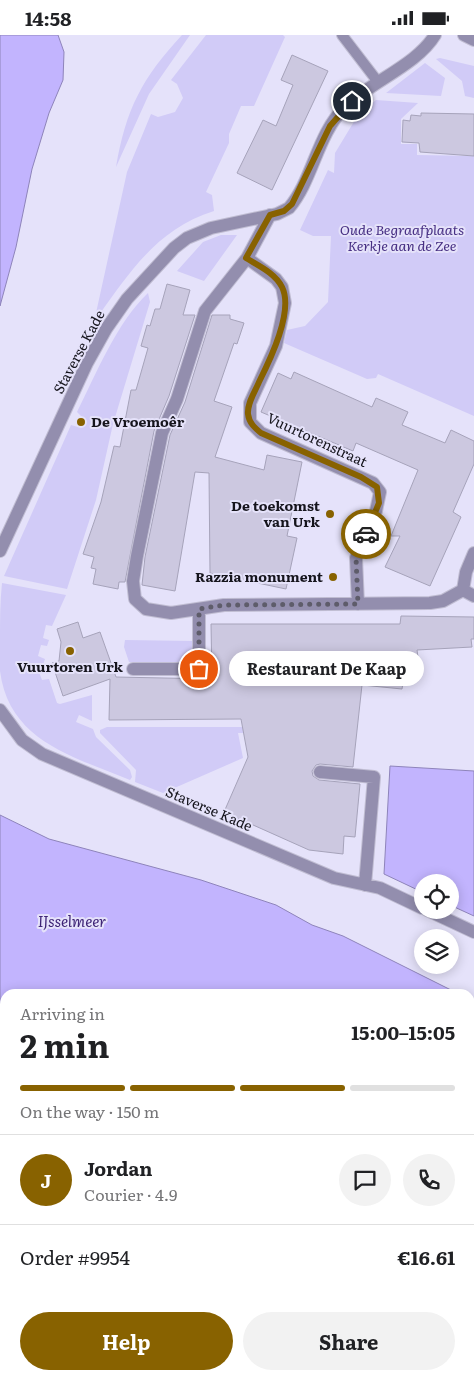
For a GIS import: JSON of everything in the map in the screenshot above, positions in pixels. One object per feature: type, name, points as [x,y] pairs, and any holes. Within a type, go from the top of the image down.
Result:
[{"type":"street","points":[[435,35],[419,52],[352,101],[336,117],[292,204],[284,211],[270,215],[246,258],[206,311],[177,399],[162,433],[134,581],[135,599],[143,608],[171,613],[224,605],[437,602],[462,590]]},
{"type":"street","points":[[464,35],[474,40]]},
{"type":"street","name":"Staverse Kade","points":[[0,551],[87,363],[103,334],[127,299],[180,242],[211,228],[270,215]]},
{"type":"street","name":"Vuurtorenstraat","points":[[246,258],[276,279],[284,292],[285,303],[276,345],[250,403],[250,422],[261,433],[373,483],[380,492],[376,511],[356,558],[358,604]]},
{"type":"street","points":[[462,590],[466,572],[474,553]]},
{"type":"street","points":[[462,590],[474,596]]},
{"type":"street","points":[[133,669],[199,669],[199,609]]},
{"type":"street","name":"Staverse Kade","points":[[0,710],[22,740],[42,754],[334,879],[380,888],[414,904]]},
{"type":"street","points":[[320,772],[374,777],[365,885]]},
{"type":"street","points":[[446,919],[474,932]]},
{"type":"lane","points":[[342,35],[378,82]]},
{"type":"green space","points":[[182,35],[190,35],[149,94],[116,167],[125,128],[138,95],[156,66]]},
{"type":"green space","points":[[206,35],[283,35],[285,37],[254,106],[241,106],[229,134],[229,143],[206,192],[212,195],[214,211],[177,228],[162,240],[135,267],[99,315],[96,313],[127,172],[151,114],[158,117],[175,112],[183,98],[177,84],[171,80]]},
{"type":"green space","points":[[440,58],[474,66],[474,98],[465,96],[462,81],[436,59]]},
{"type":"green space","points":[[425,63],[445,78],[441,96],[386,93]]},
{"type":"green space","name":"Oude Begraafplaats Kerkje aan de Zee","points":[[376,100],[418,103],[401,119],[401,144],[417,144],[417,155],[474,156],[474,416],[378,374],[376,378],[367,379],[284,343],[287,330],[305,326],[328,302],[331,236],[313,236],[300,230],[328,170],[334,173],[335,153],[358,115]]},
{"type":"green space","points":[[221,235],[237,235],[204,281],[177,271],[203,242]]},
{"type":"green space","points":[[148,293],[150,302],[113,424],[96,500],[67,589],[4,576],[71,425],[78,427],[82,423],[83,418],[77,412],[100,365],[126,318]]},
{"type":"green space","points":[[2,583],[66,595],[52,626],[46,625],[43,638],[49,640],[47,646],[41,645],[38,656],[45,659],[43,665],[37,667],[42,680],[49,679],[57,703],[60,704],[92,695],[92,721],[79,715],[76,722],[93,729],[96,737],[130,770],[132,777],[130,780],[67,754],[48,744],[31,731],[16,715],[6,695],[0,671]]},
{"type":"green space","points":[[125,640],[193,641],[192,660],[189,662],[129,662],[124,647]]},
{"type":"green space","points":[[107,727],[244,727],[244,733],[238,733],[243,758],[163,793],[135,782],[136,770],[100,733],[100,730]]},
{"type":"water","points":[[0,35],[58,35],[64,52],[63,80],[49,113],[32,169],[16,247],[0,306]]},
{"type":"water","points":[[390,766],[474,771],[474,916],[459,909],[459,874],[414,874],[414,888],[384,874]]},
{"type":"water","name":"IJsselmeer","points":[[0,815],[49,839],[201,880],[276,905],[312,925],[343,936],[414,972],[414,974],[419,974],[449,989],[0,989]]},
{"type":"building","points":[[292,55],[328,71],[272,190],[237,173],[263,120],[276,126],[293,85],[281,80]]},
{"type":"building","points":[[421,113],[474,114],[474,156],[420,152],[419,143],[402,142],[403,120],[410,121],[411,115],[421,116]]},
{"type":"building","points":[[167,284],[190,290],[183,315],[195,315],[169,396],[154,431],[125,582],[119,582],[118,589],[93,584],[96,569],[91,568],[94,557],[83,554],[101,502],[114,446],[120,447],[131,390],[136,390],[148,348],[141,346],[147,325],[150,326],[155,309],[160,309]]},
{"type":"building","points":[[212,315],[230,315],[230,319],[244,323],[237,344],[234,343],[214,401],[232,407],[215,457],[264,470],[267,455],[302,462],[287,536],[297,538],[286,589],[210,573],[209,473],[195,472],[175,591],[142,585],[145,557],[170,435],[185,402]]},
{"type":"building","points":[[294,372],[372,407],[376,398],[408,412],[402,425],[445,443],[451,430],[474,441],[474,464],[453,512],[461,517],[430,586],[385,567],[400,536],[391,536],[418,470],[356,443],[353,451],[261,412],[278,373],[291,379]]},
{"type":"building","points":[[401,616],[474,617],[474,639],[471,639],[472,647],[417,650],[418,657],[407,657],[402,689],[362,685],[353,767],[320,764],[316,765],[312,771],[313,776],[319,780],[360,784],[355,837],[344,836],[343,854],[309,850],[224,812],[248,757],[241,719],[109,720],[110,679],[63,696],[52,663],[59,661],[61,642],[57,629],[78,622],[83,638],[100,632],[116,677],[212,679],[211,624],[400,624]]},
{"type":"way so far","points":[[199,669],[199,609],[224,605],[358,604],[355,561],[366,534]]},
{"type":"place","name":"De Vroemoêr","points":[[81,422]]},
{"type":"place","name":"De toekomst van Urk","points":[[330,514]]},
{"type":"place","name":"Razzia monument","points":[[333,577]]},
{"type":"place","name":"Vuurtoren Urk","points":[[70,651]]},
{"type":"place","name":"Restaurant De Kaap","points":[[199,669]]},
{"type":"route","points":[[352,101],[339,113],[330,126],[292,204],[278,214],[270,215],[246,258],[276,279],[282,287],[285,297],[276,345],[250,403],[248,414],[250,422],[261,433],[361,477],[377,487],[380,492],[379,503],[366,534]]}]
